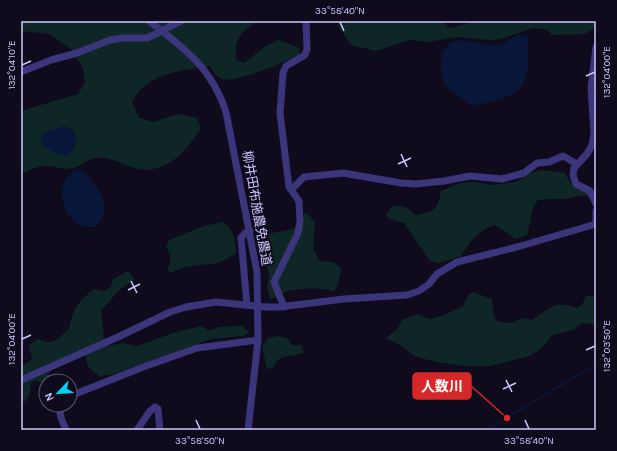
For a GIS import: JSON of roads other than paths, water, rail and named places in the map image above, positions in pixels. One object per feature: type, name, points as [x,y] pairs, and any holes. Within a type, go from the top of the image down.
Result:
[{"type":"street","name":"柳井田布施農免農道","points":[[149,21],[197,60],[217,88],[230,126],[257,272],[258,340],[251,429]]},
{"type":"street","points":[[21,72],[51,60],[77,54],[110,40],[123,38],[147,38],[181,21]]},
{"type":"street","points":[[284,307],[274,282],[298,233],[300,222],[298,201],[289,186],[280,127],[282,80],[286,66],[305,54],[307,49],[306,21]]},
{"type":"street","points":[[596,47],[591,88],[594,133],[592,145],[587,154],[574,168],[574,180],[576,184],[590,191],[596,204]]},
{"type":"street","points":[[292,189],[301,179],[308,176],[343,174],[416,184],[435,183],[470,176],[502,180],[524,173],[537,163],[549,162],[563,156],[577,164]]},
{"type":"street","points":[[596,211],[596,220]]},
{"type":"street","points":[[21,380],[118,338],[170,312],[186,307],[216,302],[266,307],[284,307],[344,299],[407,295],[419,291],[437,274],[457,262],[517,247],[596,224]]},
{"type":"street","points":[[247,305],[241,238],[245,233],[250,232]]},
{"type":"street","points":[[78,393],[197,348],[258,340]]},
{"type":"street","points":[[137,430],[150,411],[155,407],[158,409],[159,413],[160,430]]},
{"type":"street","points":[[60,413],[66,430]]},
{"type":"water","points":[[517,35],[526,35],[531,40],[528,41],[527,72],[524,82],[519,89],[511,95],[472,106],[447,87],[441,74],[441,67],[444,51],[450,43],[460,40],[487,45],[498,45]]},
{"type":"water","points":[[64,126],[73,130],[77,139],[72,152],[66,156],[55,153],[42,145],[40,139],[43,133]]},
{"type":"water","points":[[80,169],[92,181],[102,196],[104,212],[101,220],[95,227],[84,226],[75,221],[67,213],[63,203],[62,193],[64,183],[70,174]]},
{"type":"waterway","points":[[487,430],[596,364]]},
{"type":"place","name":"人数川","points":[[507,418]]}]
